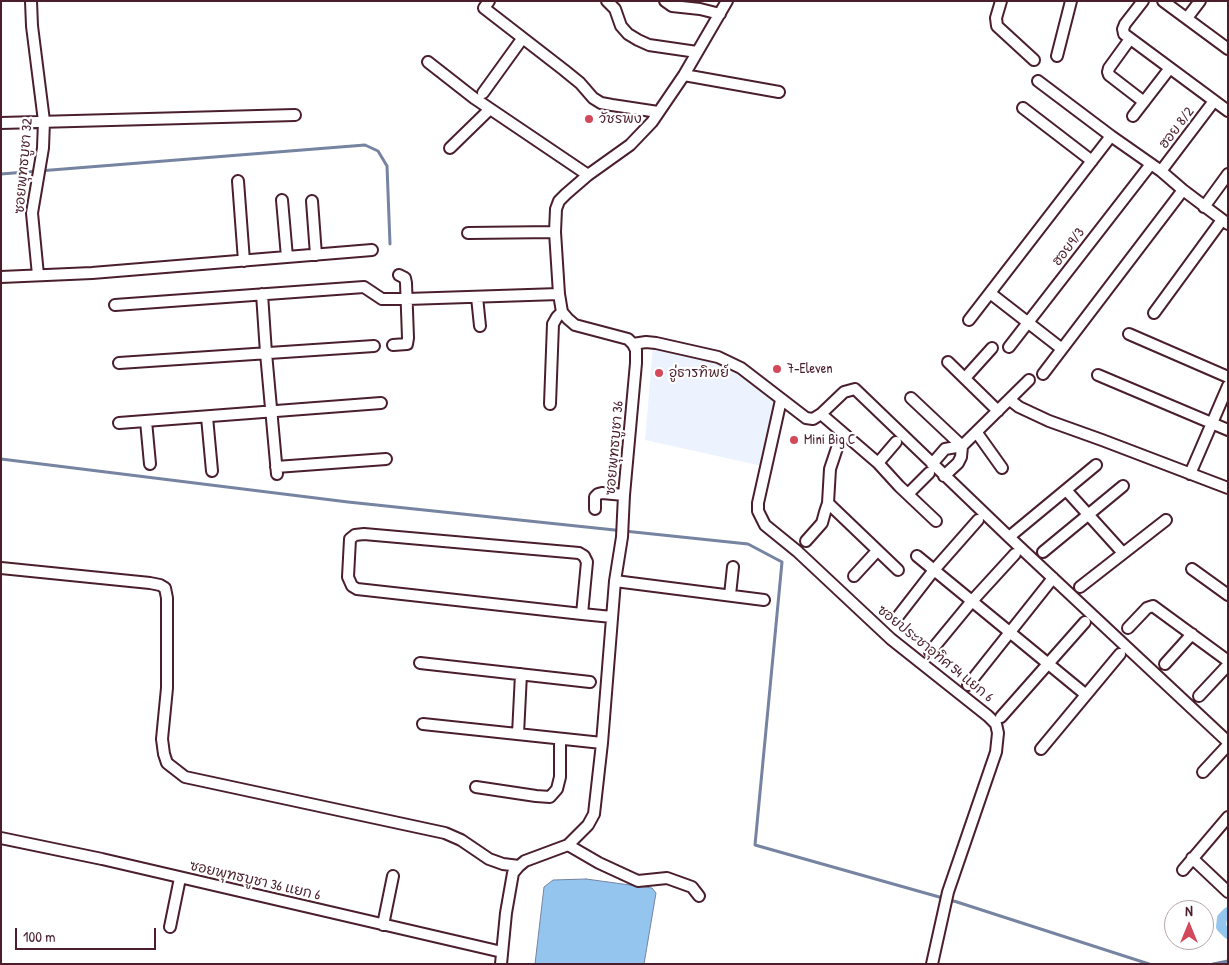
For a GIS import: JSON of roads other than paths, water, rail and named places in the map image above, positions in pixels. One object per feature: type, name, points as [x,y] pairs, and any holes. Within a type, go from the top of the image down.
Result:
[{"type":"street","name":"ซอยพุทธบูชา 32","points":[[31,1],[32,26],[44,120],[43,148],[32,213],[38,275]]},
{"type":"street","points":[[489,1],[484,8],[564,70],[593,98],[601,102],[658,112]]},
{"type":"street","points":[[607,1],[615,8],[621,26],[628,34],[638,40],[650,45],[697,52]]},
{"type":"street","points":[[665,1],[672,6],[700,8],[720,14]]},
{"type":"street","points":[[727,1],[684,75],[652,122],[630,145],[588,175],[559,201],[556,209],[555,232],[558,294],[562,312],[575,325],[620,336],[628,339],[633,344],[646,342],[718,357],[736,365],[806,418],[813,419],[844,392],[855,389],[931,468],[944,476],[1228,744],[1203,772]]},
{"type":"street","points":[[1001,1],[996,18],[997,26],[1034,60]]},
{"type":"street","points":[[1057,56],[1072,1]]},
{"type":"street","points":[[1143,1],[1125,24],[1124,34],[1228,111]]},
{"type":"street","points":[[1164,1],[1226,44]]},
{"type":"street","points":[[1187,18],[1200,1]]},
{"type":"street","points":[[483,93],[522,38]]},
{"type":"street","points":[[1130,39],[1108,72],[1109,75],[1144,102]]},
{"type":"street","points":[[428,62],[490,109],[588,175]]},
{"type":"street","points":[[1133,116],[1170,68]]},
{"type":"street","points":[[684,75],[779,92]]},
{"type":"street","points":[[1038,81],[1161,171],[1182,190],[1225,222],[1154,312]]},
{"type":"street","name":"ฮอย 8/2","points":[[1161,171],[1214,101]]},
{"type":"street","points":[[1024,108],[1092,161]]},
{"type":"street","points":[[450,148],[490,109]]},
{"type":"street","points":[[1,123],[44,120],[296,115]]},
{"type":"street","points":[[969,320],[1111,136]]},
{"type":"street","name":"ฮอย9/3","points":[[1009,347],[1151,164]]},
{"type":"street","points":[[1204,207],[1228,174]]},
{"type":"street","points":[[238,181],[244,261]]},
{"type":"street","points":[[1043,374],[1182,190]]},
{"type":"street","points":[[282,200],[287,257]]},
{"type":"street","points":[[312,202],[316,255]]},
{"type":"street","points":[[468,233],[555,232]]},
{"type":"street","points":[[1,277],[92,273],[372,250]]},
{"type":"street","points":[[393,345],[407,344],[408,338],[406,283],[405,278],[400,275]]},
{"type":"street","points":[[115,305],[364,287],[382,299],[558,294]]},
{"type":"street","points":[[990,293],[1062,349]]},
{"type":"street","points":[[262,294],[277,471],[386,459]]},
{"type":"street","points":[[477,297],[480,326]]},
{"type":"street","points":[[550,404],[552,324],[562,312]]},
{"type":"street","points":[[1129,334],[1228,377]]},
{"type":"street","name":"ซอยพุทธบูชา 36","points":[[519,866],[532,858],[568,845],[588,825],[594,814],[602,743],[615,581],[622,536],[636,363],[636,350],[633,344]]},
{"type":"street","points":[[119,364],[374,346]]},
{"type":"street","points":[[965,378],[992,348]]},
{"type":"street","points":[[948,362],[998,410]]},
{"type":"street","points":[[1098,375],[1228,430]]},
{"type":"street","points":[[908,494],[945,450],[962,446],[1029,380]]},
{"type":"street","points":[[1190,474],[1228,386]]},
{"type":"street","points":[[910,398],[962,446]]},
{"type":"street","name":"ซอยประชาอุทิศ 54 แยก 6","points":[[781,400],[758,503],[758,511],[765,525],[797,551],[891,639],[996,724],[998,733],[996,752],[948,892],[932,964]]},
{"type":"street","points":[[1010,400],[1019,407],[1049,421],[1228,488]]},
{"type":"street","points":[[119,423],[381,403]]},
{"type":"street","points":[[821,414],[878,463],[936,520]]},
{"type":"street","points":[[207,417],[212,471]]},
{"type":"street","points":[[146,421],[150,464]]},
{"type":"street","points":[[806,541],[822,522],[828,503],[830,469],[842,433]]},
{"type":"street","points":[[976,433],[1002,468]]},
{"type":"street","points":[[878,463],[896,442]]},
{"type":"street","points":[[944,476],[958,463],[961,457],[962,446]]},
{"type":"street","points":[[1009,537],[1096,465]]},
{"type":"street","points":[[1043,552],[1123,486]]},
{"type":"street","points":[[1066,490],[1122,553]]},
{"type":"street","points":[[594,509],[595,497],[598,494],[624,495]]},
{"type":"street","points":[[828,503],[898,570]]},
{"type":"street","points":[[896,619],[934,570],[978,520]]},
{"type":"street","points":[[1080,587],[1166,520]]},
{"type":"street","points":[[582,614],[587,562],[584,556],[579,553],[364,534],[355,535],[350,540],[348,578],[352,586],[357,589],[582,614],[612,617]]},
{"type":"street","points":[[854,576],[877,551]]},
{"type":"street","points":[[930,652],[972,601],[1015,554]]},
{"type":"street","points":[[918,556],[1085,694]]},
{"type":"street","points":[[730,594],[733,567]]},
{"type":"street","points":[[1,568],[150,583],[165,588],[167,598],[167,688],[162,739],[167,764],[185,777],[445,833],[461,840],[489,859],[503,864],[519,866]]},
{"type":"street","points":[[1192,569],[1228,595]]},
{"type":"street","points":[[968,685],[1053,578]]},
{"type":"street","points":[[615,581],[730,594],[764,600]]},
{"type":"street","points":[[1128,628],[1147,608],[1153,606],[1228,661]]},
{"type":"street","points":[[1001,717],[1085,622]]},
{"type":"street","points":[[1165,664],[1192,634]]},
{"type":"street","points":[[1041,749],[1120,654]]},
{"type":"street","points":[[420,663],[590,682]]},
{"type":"street","points":[[1199,696],[1228,665]]},
{"type":"street","points":[[518,734],[521,674]]},
{"type":"street","points":[[423,724],[602,743]]},
{"type":"street","points":[[476,787],[536,796],[550,796],[557,789],[560,777],[560,739]]},
{"type":"street","points":[[1182,870],[1226,823]]},
{"type":"street","name":"ซอยพุทธบูชา 36 แยก 6","points":[[1,838],[502,952]]},
{"type":"street","points":[[568,845],[638,881],[667,878],[692,887],[699,896]]},
{"type":"street","points":[[1192,858],[1228,892]]},
{"type":"street","points":[[500,964],[511,881],[513,873],[519,866]]},
{"type":"street","points":[[383,925],[392,876]]},
{"type":"street","points":[[170,927],[180,878]]},
{"type":"water","points":[[586,879],[652,888],[656,893],[644,964],[535,964],[544,887],[553,880]]},
{"type":"waterway","points":[[1,174],[365,145],[378,151],[387,166],[390,244]]},
{"type":"waterway","points":[[1,459],[348,502],[748,544],[782,562],[755,845],[957,902],[1149,964]]},
{"type":"waterway","points":[[1228,912],[1222,918],[1221,927],[1228,934]]},
{"type":"waterway","points":[[1213,964],[1228,961]]},
{"type":"place","name":"วัชรพง","points":[[589,119]]},
{"type":"place","name":"7-Eleven","points":[[777,369]]},
{"type":"place","name":"อู่ธารทิพย์","points":[[659,373]]},
{"type":"place","name":"Mini Big C","points":[[794,440]]}]
